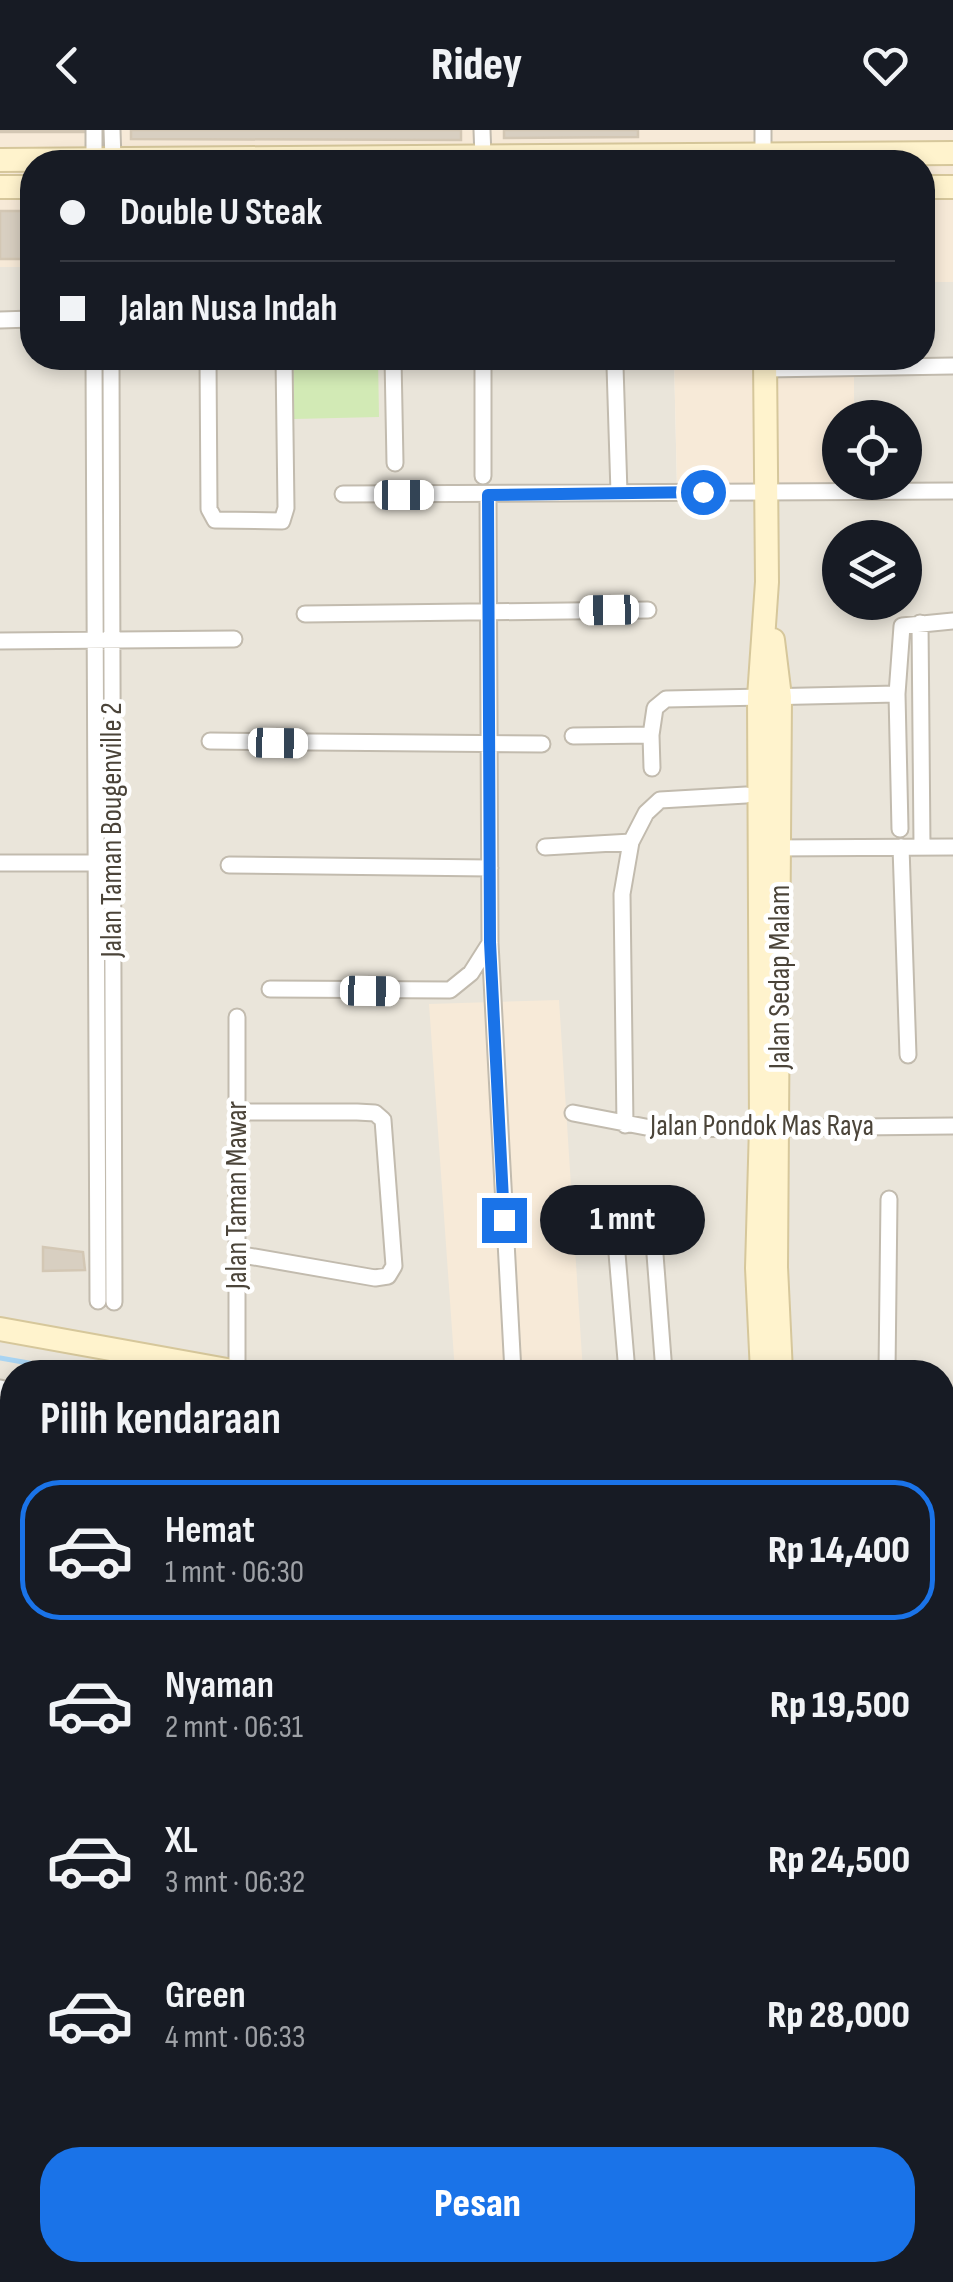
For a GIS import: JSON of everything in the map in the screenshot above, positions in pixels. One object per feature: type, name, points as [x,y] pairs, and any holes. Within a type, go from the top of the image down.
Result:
[{"type":"street","name":"Jalan Taman Bougenville 2","points":[[94,370],[104,641]]},
{"type":"street","name":"Jalan Taman Bougenville 2","points":[[106,1301],[104,641],[111,370]]},
{"type":"street","points":[[208,370],[209,509],[216,520],[282,520],[284,370]]},
{"type":"street","points":[[393,370],[395,463]]},
{"type":"street","points":[[483,370],[483,476]]},
{"type":"street","points":[[615,370],[619,494]]},
{"type":"street","name":"Jalan Sedap Malam","points":[[765,370],[770,1126],[780,1360]]},
{"type":"street","points":[[344,494],[953,492]]},
{"type":"street","points":[[488,495],[490,942],[512,1360]]},
{"type":"street","points":[[305,614],[648,610]]},
{"type":"street","points":[[900,830],[900,630],[905,624],[953,621]]},
{"type":"street","points":[[920,623],[922,846]]},
{"type":"street","points":[[0,641],[234,640]]},
{"type":"street","points":[[652,768],[651,734],[660,701],[897,694]]},
{"type":"street","points":[[573,736],[651,734]]},
{"type":"street","points":[[210,741],[420,746],[542,744]]},
{"type":"street","points":[[625,1126],[622,894],[631,842],[646,813],[660,800],[746,795]]},
{"type":"street","points":[[545,847],[631,842]]},
{"type":"street","points":[[901,847],[908,1055]]},
{"type":"street","points":[[771,848],[953,847]]},
{"type":"street","points":[[0,863],[104,863]]},
{"type":"street","points":[[229,866],[490,868]]},
{"type":"street","points":[[270,989],[450,990],[471,973],[490,942]]},
{"type":"street","name":"Jalan Taman Mawar","points":[[238,1017],[238,1360]]},
{"type":"street","points":[[236,1112],[375,1113],[383,1120],[394,1266],[388,1276],[375,1278],[237,1254]]},
{"type":"street","name":"Jalan Pondok Mas Raya","points":[[572,1114],[656,1130],[953,1126]]},
{"type":"street","name":"Jalan Sedap Malam","points":[[761,1360],[757,1268],[770,1126]]},
{"type":"street","points":[[887,1360],[889,1199]]},
{"type":"street","points":[[626,1360],[614,1206],[637,1200],[652,1215],[663,1360]]},
{"type":"street","points":[[0,1329],[172,1360]]},
{"type":"shaded area","points":[[0,130],[953,130],[953,282],[935,282],[935,150],[20,150],[20,267],[0,267]]},
{"type":"shaded area","points":[[0,267],[20,267],[20,370],[674,370],[677,488],[822,487],[822,500],[922,500],[922,400],[854,400],[854,370],[935,370],[935,282],[953,282],[953,1360],[0,1360]]},
{"type":"shaded area","points":[[674,370],[854,370],[854,400],[822,400],[822,488],[677,489]]},
{"type":"shaded area","points":[[559,1000],[582,1360],[454,1360],[429,1004]]},
{"type":"green space","points":[[293,370],[378,370],[379,417],[294,419]]},
{"type":"building","points":[[86,130],[86,132],[0,132]]},
{"type":"building","points":[[131,130],[461,130],[461,140],[131,139]]},
{"type":"building","points":[[504,130],[638,130],[638,137],[504,138]]},
{"type":"building","points":[[0,211],[20,211],[20,259],[0,259]]},
{"type":"building","points":[[43,1247],[83,1252],[85,1270],[43,1271]]},
{"type":"waterway","points":[[0,1358],[11,1360]]},
{"type":"route","points":[[504,1220],[490,942],[488,495],[703,492]]}]
